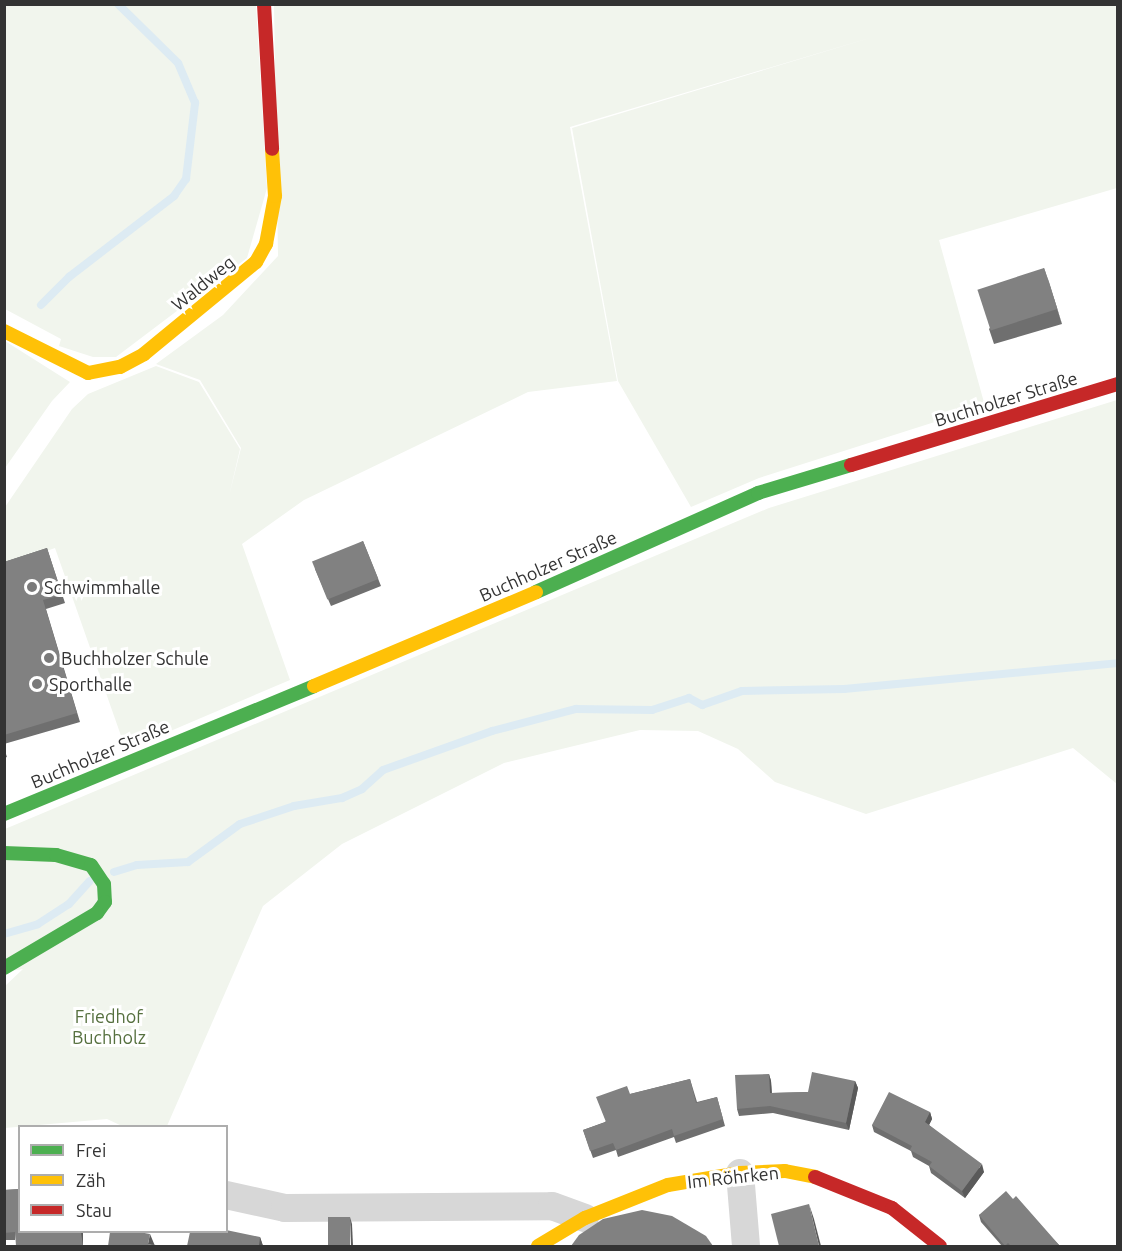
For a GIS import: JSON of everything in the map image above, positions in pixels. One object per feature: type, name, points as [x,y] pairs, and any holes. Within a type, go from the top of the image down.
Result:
[{"type":"street","name":"Waldweg","points":[[4,331],[88,373],[120,368],[144,354],[256,262],[266,244],[275,196],[264,4]]},
{"type":"street","name":"Buchholzer Straße","points":[[4,814],[468,622],[758,493],[1118,384]]},
{"type":"street","points":[[4,853],[56,855],[91,865],[104,884],[105,902],[96,913],[4,969]]},
{"type":"street","name":"Im Röhrken","points":[[538,1246],[585,1218],[668,1185],[740,1173],[785,1171],[828,1180],[892,1208],[940,1246]]},
{"type":"street","points":[[740,1173],[746,1246]]},
{"type":"street","points":[[228,1196],[285,1208],[552,1206],[585,1218]]},
{"type":"green space","points":[[4,5],[256,5],[267,188],[247,258],[116,357],[93,357],[59,346],[61,339],[5,309]]},
{"type":"green space","points":[[274,5],[1117,5],[1117,188],[939,240],[985,406],[759,478],[691,507],[618,381],[572,128],[883,34],[570,127],[617,381],[528,392],[304,500],[242,544],[290,680],[126,750],[55,548],[5,566],[5,507],[72,409],[88,394],[156,366],[199,382],[240,449],[229,496],[241,448],[200,380],[156,364],[223,315],[278,256]]},
{"type":"green space","points":[[5,341],[70,382],[52,401],[5,468]]},
{"type":"green space","name":"Friedhof Buchholz","points":[[1117,400],[1117,784],[1073,748],[866,814],[775,782],[738,749],[698,731],[640,730],[504,763],[342,844],[263,906],[167,1125],[120,1125],[107,1119],[18,1125],[18,1127],[5,1128],[5,986],[23,969],[5,972],[5,829],[769,508]]},
{"type":"building","points":[[1044,268],[1057,309],[991,331],[977,290]]},
{"type":"building","points":[[363,541],[378,579],[327,600],[312,562]]},
{"type":"building","points":[[47,548],[62,595],[43,600],[77,713],[4,735],[4,562]]},
{"type":"building","points":[[812,1072],[855,1081],[846,1123],[770,1106],[737,1109],[735,1075],[769,1074],[770,1093],[808,1092]]},
{"type":"building","points":[[690,1079],[696,1103],[717,1097],[723,1119],[674,1136],[672,1129],[616,1150],[613,1143],[590,1151],[583,1130],[606,1122],[596,1097],[627,1086],[630,1094]]},
{"type":"building","points":[[889,1092],[930,1112],[925,1122],[982,1164],[962,1191],[929,1166],[932,1162],[910,1150],[912,1146],[872,1125]]},
{"type":"building","points":[[18,1189],[18,1233],[81,1233],[83,1246],[16,1246],[15,1232],[4,1233],[4,1190]]},
{"type":"building","points":[[1006,1191],[1013,1199],[1016,1196],[1060,1246],[1011,1246],[1008,1243],[1005,1246],[979,1215]]},
{"type":"building","points":[[809,1204],[819,1246],[779,1246],[771,1214]]},
{"type":"building","points":[[642,1210],[672,1216],[706,1236],[713,1246],[571,1246],[579,1235],[603,1219]]},
{"type":"building","points":[[328,1217],[350,1217],[350,1246],[328,1246]]},
{"type":"building","points":[[228,1230],[260,1237],[259,1245],[187,1246],[190,1233],[228,1233]]},
{"type":"building","points":[[110,1233],[144,1233],[150,1234],[148,1244],[164,1246],[108,1246]]},
{"type":"waterway","points":[[41,305],[69,277],[174,196],[186,179],[195,103],[178,63],[118,4]]},
{"type":"waterway","points":[[114,872],[137,865],[188,862],[240,824],[294,806],[342,798],[362,789],[383,770],[492,731],[576,709],[652,710],[689,698],[702,705],[742,691],[844,689],[1118,663]]},
{"type":"waterway","points":[[4,934],[38,924],[69,904],[90,881]]},
{"type":"traffic: fast","points":[[536,592],[758,493],[851,465]]},
{"type":"traffic: fast","points":[[4,814],[314,686]]},
{"type":"traffic: fast","points":[[4,853],[56,855],[91,865],[104,884],[105,902],[97,913],[4,968]]},
{"type":"traffic: slow","points":[[4,331],[88,373],[120,367],[144,354],[256,262],[266,244],[275,196],[272,149]]},
{"type":"traffic: slow","points":[[314,686],[536,592]]},
{"type":"traffic: slow","points":[[538,1246],[585,1218],[668,1185],[740,1173],[785,1171],[815,1177]]},
{"type":"traffic: jam","points":[[264,4],[272,149]]},
{"type":"traffic: jam","points":[[851,465],[1118,384]]},
{"type":"traffic: jam","points":[[815,1177],[892,1208],[940,1246]]},
{"type":"place","name":"Schwimmhalle","points":[[32,587]]},
{"type":"place","name":"Buchholzer Schule","points":[[49,658]]},
{"type":"place","name":"Sporthalle","points":[[37,684]]}]
